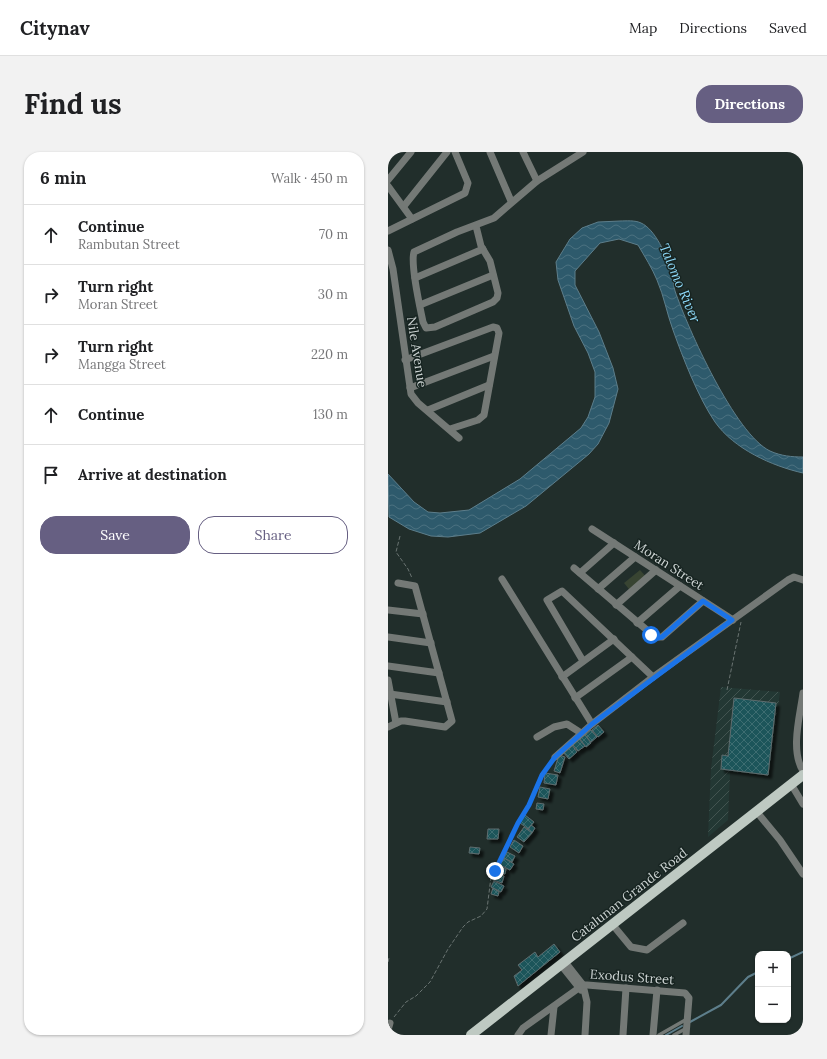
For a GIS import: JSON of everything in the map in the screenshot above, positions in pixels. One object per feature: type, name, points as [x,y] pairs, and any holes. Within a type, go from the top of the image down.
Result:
[{"type":"main road","name":"Catalunan Grande Road","points":[[471,1035],[803,775]]},
{"type":"street","points":[[388,180],[411,152]]},
{"type":"street","points":[[404,206],[447,152]]},
{"type":"street","points":[[388,231],[462,195],[467,190],[468,183],[455,152]]},
{"type":"street","points":[[490,152],[511,201]]},
{"type":"street","points":[[524,152],[537,181]]},
{"type":"street","points":[[476,226],[484,250],[488,256],[498,293],[495,300],[428,329],[424,325],[415,278],[413,258],[416,250],[457,232],[476,226],[503,211],[511,201],[537,181],[583,152]]},
{"type":"street","points":[[388,186],[412,219]]},
{"type":"street","name":"Nile Avenue","points":[[388,250],[390,272],[410,388],[414,398],[459,438]]},
{"type":"street","points":[[415,278],[484,250]]},
{"type":"street","points":[[420,305],[493,275]]},
{"type":"street","points":[[405,360],[493,327],[498,328],[499,333],[483,417],[450,429]]},
{"type":"street","points":[[410,388],[494,356]]},
{"type":"street","points":[[428,410],[489,385]]},
{"type":"street","name":"Moran Street","points":[[592,529],[732,620]]},
{"type":"street","points":[[580,573],[614,543]]},
{"type":"street","points":[[598,589],[635,557]]},
{"type":"street","points":[[574,568],[655,638],[662,637],[703,601]]},
{"type":"street","points":[[616,605],[656,570]]},
{"type":"street","points":[[555,757],[592,724],[653,677],[788,580],[794,577],[803,580]]},
{"type":"street","points":[[502,579],[592,724]]},
{"type":"street","points":[[388,727],[396,723],[406,722],[442,727],[448,726],[452,721],[415,586],[398,583]]},
{"type":"street","points":[[637,623],[680,586]]},
{"type":"street","points":[[583,661],[548,600],[562,591],[653,677]]},
{"type":"street","points":[[388,610],[423,614]]},
{"type":"street","points":[[388,637],[431,643]]},
{"type":"street","points":[[562,677],[614,639]]},
{"type":"street","points":[[575,698],[632,657]]},
{"type":"street","points":[[388,666],[439,673]]},
{"type":"street","points":[[388,680],[396,723]]},
{"type":"street","points":[[803,693],[797,746],[799,763],[803,771]]},
{"type":"street","points":[[390,694],[448,702]]},
{"type":"street","points":[[537,737],[554,727],[567,724],[581,733]]},
{"type":"street","points":[[791,784],[803,804]]},
{"type":"street","points":[[756,811],[790,854],[803,874]]},
{"type":"street","points":[[612,924],[631,947],[647,950],[683,923]]},
{"type":"street","points":[[563,964],[582,988],[587,1002],[585,1035]]},
{"type":"street","name":"Exodus Street","points":[[519,1034],[523,1028],[582,988],[626,988],[683,992],[687,994],[689,998],[687,1019]]},
{"type":"street","points":[[623,1035],[626,988]]},
{"type":"street","points":[[653,1035],[657,990]]},
{"type":"street","points":[[551,1035],[554,1006]]},
{"type":"street","points":[[686,1032],[687,1019]]},
{"type":"lane","points":[[659,1035],[687,1019]]},
{"type":"lane","points":[[674,1035],[686,1032]]},
{"type":"path","points":[[400,536],[396,552],[408,568],[415,586]]},
{"type":"path","points":[[727,690],[742,618]]},
{"type":"path","points":[[389,1026],[406,1002],[416,996],[430,982],[448,949],[463,927],[468,922],[481,916],[487,909],[491,877],[518,823],[529,805],[542,775],[555,757]]},
{"type":"path","points":[[388,962],[389,958]]},
{"type":"shaded area","points":[[721,687],[780,692],[769,775],[730,772],[728,820],[708,837],[711,769]]},
{"type":"green space","points":[[640,570],[649,580],[633,594],[624,583]]},
{"type":"water","points":[[598,222],[639,222],[646,226],[656,237],[672,273],[675,291],[690,330],[714,379],[742,424],[756,441],[770,451],[786,456],[803,457],[803,473],[779,466],[754,455],[732,440],[715,422],[686,365],[671,324],[664,299],[651,267],[638,245],[619,239],[600,243],[575,271],[575,285],[599,332],[613,368],[618,389],[609,423],[598,444],[589,454],[526,506],[480,533],[448,537],[431,536],[409,529],[389,517],[388,474],[414,502],[428,512],[440,513],[469,510],[520,479],[581,428],[588,417],[595,397],[595,372],[588,353],[574,326],[558,280],[556,262],[570,239],[582,228]]},
{"type":"building","points":[[734,698],[776,703],[768,775],[721,769],[722,755],[728,756]]},
{"type":"building","points":[[598,725],[604,732],[598,737],[592,730]]},
{"type":"building","points":[[591,730],[597,737],[591,742],[585,735]]},
{"type":"building","points":[[585,735],[591,743],[586,747],[580,739]]},
{"type":"building","points":[[579,739],[585,746],[578,751],[572,744]]},
{"type":"building","points":[[572,745],[577,752],[569,759],[563,752]]},
{"type":"building","points":[[559,755],[565,757],[560,773],[554,771]]},
{"type":"building","points":[[545,773],[558,775],[556,785],[544,783]]},
{"type":"building","points":[[540,787],[550,789],[548,799],[538,797]]},
{"type":"building","points":[[537,803],[544,804],[543,810],[536,809]]},
{"type":"building","points":[[525,815],[534,822],[528,829],[520,823]]},
{"type":"building","points":[[531,825],[535,828],[532,833],[528,830]]},
{"type":"building","points":[[524,827],[532,833],[524,842],[517,837]]},
{"type":"building","points":[[488,829],[499,829],[498,839],[487,839]]},
{"type":"building","points":[[514,840],[523,846],[519,853],[510,847]]},
{"type":"building","points":[[470,847],[480,848],[479,854],[469,853]]},
{"type":"building","points":[[507,852],[515,856],[512,862],[504,858]]},
{"type":"building","points":[[504,858],[514,864],[510,870],[500,865]]},
{"type":"building","points":[[498,868],[506,869],[505,874],[497,873]]},
{"type":"building","points":[[495,873],[504,876],[502,883],[493,880]]},
{"type":"building","points":[[494,881],[504,886],[501,892],[491,887]]},
{"type":"building","points":[[493,888],[499,892],[498,896],[491,894]]},
{"type":"building","points":[[554,944],[560,952],[518,986],[514,976],[522,970],[518,965],[535,952],[538,957]]},
{"type":"waterway","points":[[791,958],[803,952]]},
{"type":"waterway","points":[[690,1022],[721,1005],[748,977],[755,974]]},
{"type":"waterway","points":[[666,1035],[682,1026]]},
{"type":"route","points":[[495,871],[515,828],[525,813],[542,775],[550,762],[568,744],[592,724],[653,677],[732,620],[703,601],[662,637],[655,638],[651,635]]},
{"type":"water label","name":"Talomo River","points":[[680,283]]}]
